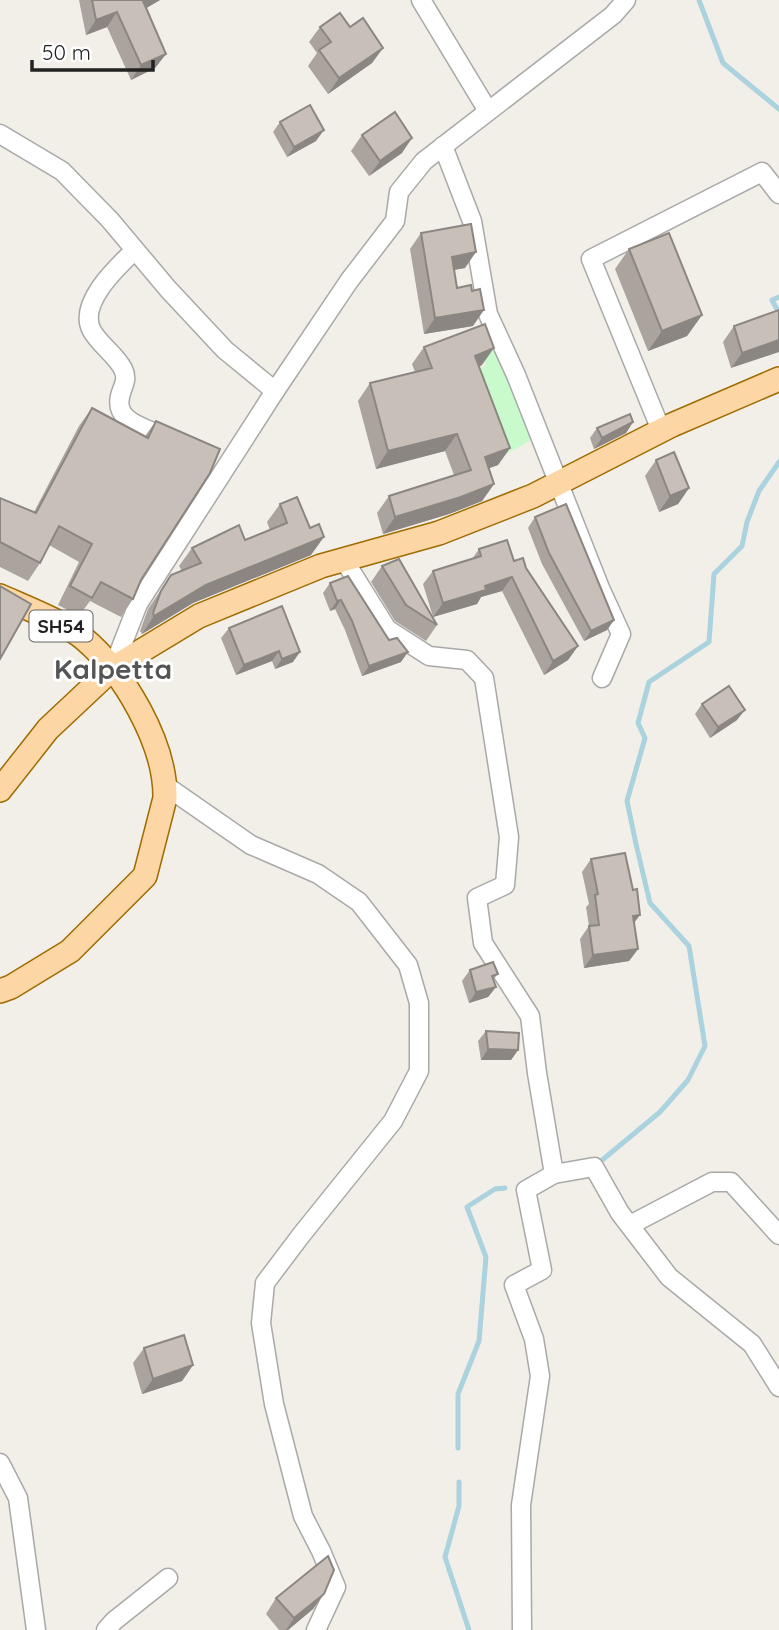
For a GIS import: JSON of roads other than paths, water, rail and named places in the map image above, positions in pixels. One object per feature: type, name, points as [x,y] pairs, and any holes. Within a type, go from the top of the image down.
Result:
[{"type":"main road","points":[[0,790],[48,729],[113,668],[199,616],[321,566],[439,533],[533,496],[661,430],[779,379]]},
{"type":"main road","name":"SH54","points":[[0,597],[81,636],[113,668]]},
{"type":"main road","points":[[0,991],[70,951],[145,876],[166,786],[155,742],[113,668]]},
{"type":"street","points":[[421,0],[488,111]]},
{"type":"street","points":[[113,668],[138,604],[275,391],[349,281],[395,221],[399,192],[424,160],[613,15],[626,0]]},
{"type":"street","points":[[0,134],[62,171],[225,350],[275,391]]},
{"type":"street","points":[[443,146],[472,221],[488,314],[516,375],[621,634],[602,678]]},
{"type":"street","points":[[661,430],[591,259],[762,173],[779,194]]},
{"type":"street","points":[[135,250],[108,276],[93,301],[88,320],[92,332],[123,368],[126,379],[119,397],[119,410],[125,419],[184,444]]},
{"type":"street","points":[[207,454],[229,464]]},
{"type":"street","points":[[344,560],[387,629],[429,656],[467,660],[484,678],[509,837],[505,886],[477,898],[483,943],[530,1016],[554,1174]]},
{"type":"street","points":[[166,786],[251,845],[317,874],[359,902],[408,965],[419,1003],[419,1071],[393,1121],[265,1283],[261,1323],[274,1404],[303,1516],[336,1587],[316,1630]]},
{"type":"street","points":[[522,1630],[521,1505],[540,1376],[534,1339],[514,1285],[542,1270],[526,1189],[554,1174],[594,1167],[630,1226],[669,1277],[752,1344],[779,1387]]},
{"type":"street","points":[[630,1226],[712,1182],[731,1182],[779,1235]]},
{"type":"street","points":[[0,1463],[18,1498],[36,1630]]},
{"type":"street","points":[[106,1630],[132,1605],[169,1578]]},
{"type":"waterway","points":[[699,0],[723,63],[779,109]]},
{"type":"waterway","points":[[779,297],[772,300],[779,313]]},
{"type":"waterway","points":[[595,1166],[660,1112],[688,1080],[705,1046],[689,946],[650,903],[627,801],[645,738],[638,723],[649,682],[709,642],[714,574],[742,546],[747,522],[759,491],[779,462]]},
{"type":"waterway","points":[[458,1448],[458,1394],[479,1341],[486,1257],[467,1207],[495,1189],[505,1188]]},
{"type":"waterway","points":[[459,1482],[459,1506],[445,1557],[469,1630]]},
{"type":"district","name":"Kalpetta","points":[[113,668]]}]
